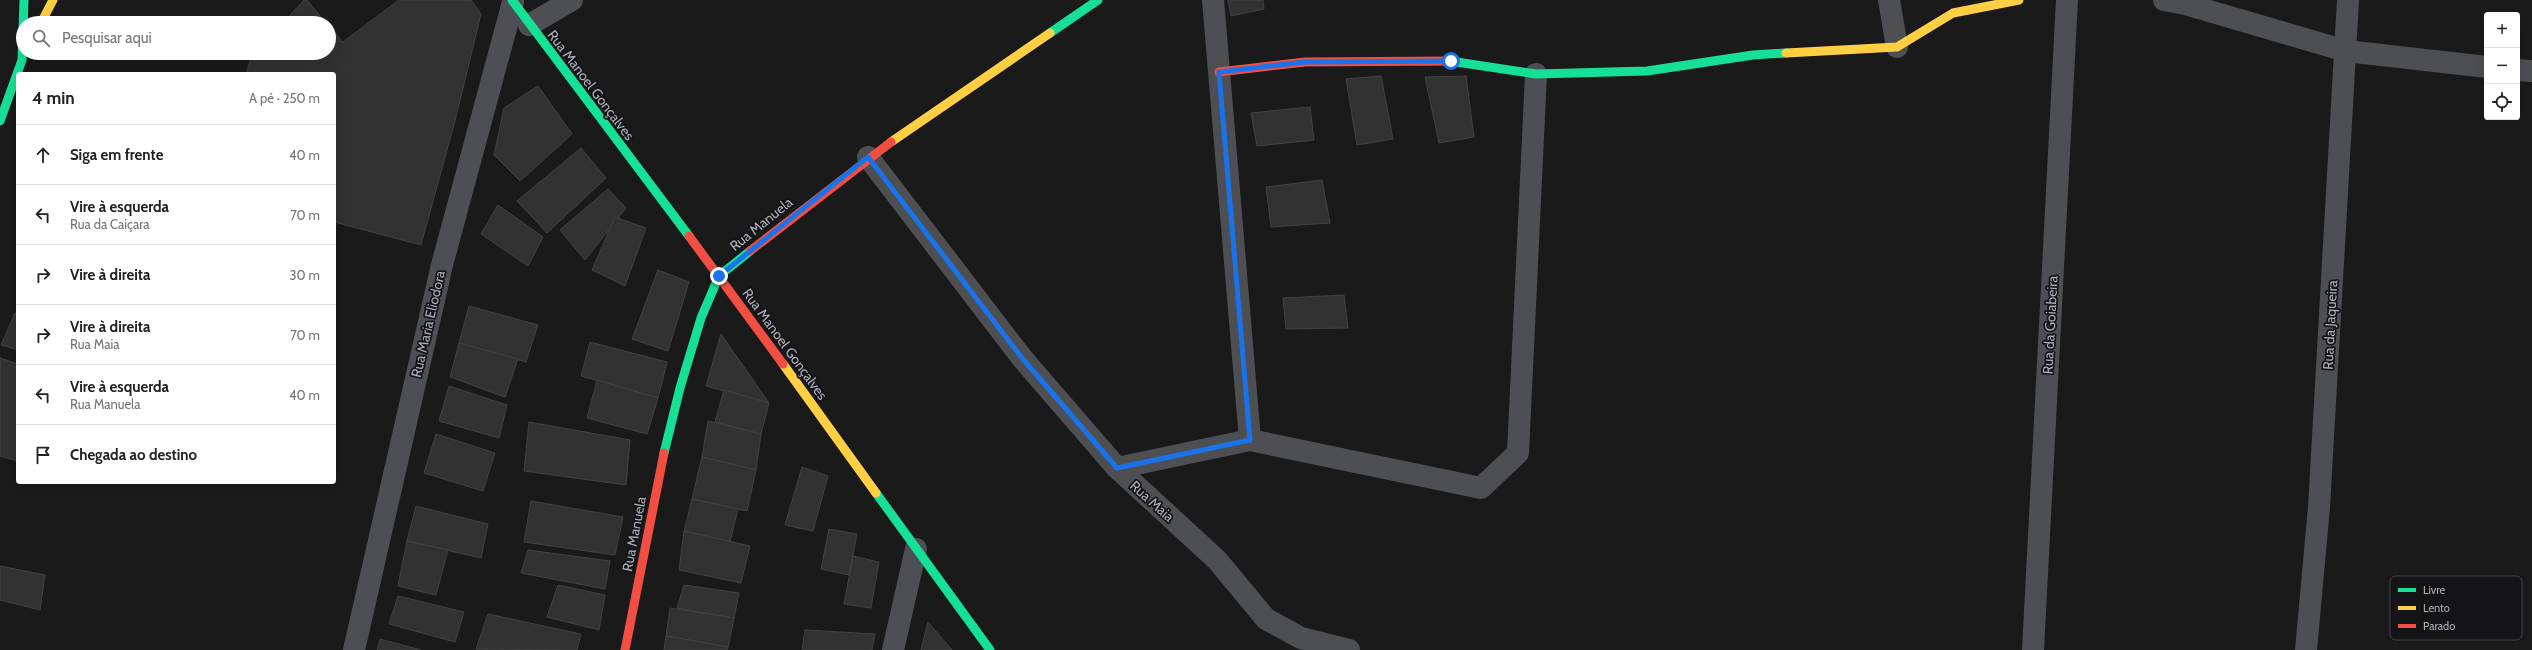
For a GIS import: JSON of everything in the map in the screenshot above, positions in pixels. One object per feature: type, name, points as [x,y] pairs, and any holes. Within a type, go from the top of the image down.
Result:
[{"type":"street","points":[[24,0],[24,16]]},
{"type":"street","points":[[45,16],[53,0]]},
{"type":"street","points":[[529,25],[572,0]]},
{"type":"street","name":"Rua Manuela","points":[[625,650],[659,475],[680,388],[701,318],[719,276],[868,157],[1098,0]]},
{"type":"street","points":[[1213,0],[1250,440]]},
{"type":"street","points":[[1889,0],[1897,47]]},
{"type":"street","points":[[1219,72],[1305,62],[1451,61],[1536,74],[1647,71],[1761,54],[1897,47],[1953,12],[2019,0]]},
{"type":"street","name":"Rua da Goiabeira","points":[[2033,650],[2067,0]]},
{"type":"street","points":[[2164,0],[2185,4],[2346,51],[2484,67]]},
{"type":"street","name":"Rua da Jaqueira","points":[[2306,650],[2319,508],[2348,0]]},
{"type":"street","name":"Rua Manoel Gonçalves","points":[[512,1],[719,276],[990,650]]},
{"type":"street","name":"Rua Maria Eliodora","points":[[354,650],[442,265],[512,1]]},
{"type":"street","points":[[17,72],[22,60]]},
{"type":"street","points":[[2520,70],[2532,71]]},
{"type":"street","points":[[1117,468],[1250,440],[1481,488],[1518,453],[1536,74]]},
{"type":"street","points":[[0,122],[16,76]]},
{"type":"street","name":"Rua Maia","points":[[868,157],[1022,358],[1117,468],[1217,560],[1266,619],[1301,638],[1349,650]]},
{"type":"street","points":[[893,650],[916,549]]},
{"type":"building","points":[[304,0],[307,0],[320,16],[289,16]]},
{"type":"building","points":[[399,0],[471,0],[481,14],[456,117],[421,245],[336,223],[336,72],[247,72],[250,60],[336,60],[336,34],[343,42]]},
{"type":"building","points":[[1228,0],[1263,0],[1264,9],[1231,16]]},
{"type":"building","points":[[1381,76],[1393,139],[1357,145],[1346,79]]},
{"type":"building","points":[[1466,76],[1474,137],[1439,143],[1425,77]]},
{"type":"building","points":[[538,86],[572,134],[520,181],[494,155],[504,108]]},
{"type":"building","points":[[1310,107],[1314,140],[1257,146],[1251,113]]},
{"type":"building","points":[[581,148],[606,178],[547,233],[517,201]]},
{"type":"building","points":[[1322,180],[1330,223],[1271,227],[1266,187]]},
{"type":"building","points":[[608,189],[626,208],[585,260],[560,230]]},
{"type":"building","points":[[498,205],[543,237],[528,266],[481,234]]},
{"type":"building","points":[[615,217],[646,228],[625,286],[592,270]]},
{"type":"building","points":[[658,270],[689,282],[668,351],[632,339]]},
{"type":"building","points":[[1344,295],[1348,328],[1286,329],[1283,298]]},
{"type":"building","points":[[469,306],[538,325],[526,362],[459,343]]},
{"type":"building","points":[[15,313],[16,313],[16,349],[1,345]]},
{"type":"building","points":[[721,334],[769,403],[706,386]]},
{"type":"building","points":[[590,342],[667,362],[658,398],[581,376]]},
{"type":"building","points":[[459,343],[518,359],[505,397],[450,377]]},
{"type":"building","points":[[0,358],[16,363],[16,460],[0,456]]},
{"type":"building","points":[[597,380],[658,398],[647,434],[587,418]]},
{"type":"building","points":[[449,386],[507,405],[499,438],[439,421]]},
{"type":"building","points":[[724,390],[769,403],[761,434],[715,422]]},
{"type":"building","points":[[708,421],[761,434],[756,470],[702,457]]},
{"type":"building","points":[[529,422],[630,440],[626,485],[524,471]]},
{"type":"building","points":[[436,434],[495,453],[483,491],[424,473]]},
{"type":"building","points":[[702,457],[756,470],[747,511],[692,499]]},
{"type":"building","points":[[802,467],[828,476],[813,531],[785,525]]},
{"type":"building","points":[[692,499],[738,509],[730,542],[684,531]]},
{"type":"building","points":[[531,501],[623,517],[615,555],[524,542]]},
{"type":"building","points":[[416,506],[488,524],[481,558],[407,541]]},
{"type":"building","points":[[829,529],[857,534],[849,575],[821,569]]},
{"type":"building","points":[[684,531],[750,546],[741,583],[679,570]]},
{"type":"building","points":[[407,541],[448,550],[436,595],[398,586]]},
{"type":"building","points":[[528,550],[610,561],[605,589],[521,573]]},
{"type":"building","points":[[853,556],[879,562],[871,608],[844,604]]},
{"type":"building","points":[[0,566],[45,575],[40,610],[0,600]]},
{"type":"building","points":[[558,585],[605,595],[599,630],[547,617]]},
{"type":"building","points":[[684,585],[739,593],[734,618],[677,608]]},
{"type":"building","points":[[398,596],[464,612],[455,642],[389,624]]},
{"type":"building","points":[[670,608],[734,618],[728,647],[666,636]]},
{"type":"building","points":[[488,614],[581,634],[577,650],[476,649]]},
{"type":"building","points":[[928,622],[952,650],[921,650]]},
{"type":"building","points":[[805,630],[875,634],[872,650],[802,650]]},
{"type":"building","points":[[666,636],[728,647],[727,650],[664,650]]},
{"type":"building","points":[[380,639],[421,650],[377,650]]},
{"type":"traffic: fast","points":[[23,16],[24,0]]},
{"type":"traffic: fast","points":[[512,0],[689,236]]},
{"type":"traffic: fast","points":[[1050,33],[1098,0]]},
{"type":"traffic: fast","points":[[1450,61],[1536,74],[1647,71],[1753,55],[1786,53]]},
{"type":"traffic: fast","points":[[18,72],[22,60]]},
{"type":"traffic: fast","points":[[0,121],[16,77]]},
{"type":"traffic: fast","points":[[664,453],[680,388],[701,318],[719,276],[750,251]]},
{"type":"traffic: fast","points":[[876,493],[990,650]]},
{"type":"traffic: slow","points":[[45,16],[53,0]]},
{"type":"traffic: slow","points":[[1786,53],[1897,47],[1953,13],[2019,0]]},
{"type":"traffic: slow","points":[[891,142],[1050,33]]},
{"type":"traffic: slow","points":[[783,364],[876,493]]},
{"type":"traffic: jam","points":[[1219,72],[1305,62],[1450,61]]},
{"type":"traffic: jam","points":[[750,251],[891,142]]},
{"type":"traffic: jam","points":[[689,236],[783,364]]},
{"type":"traffic: jam","points":[[625,650],[664,453]]},
{"type":"route","points":[[719,276],[868,157],[1022,358],[1117,468],[1250,440],[1219,72],[1305,62],[1451,61]]}]
